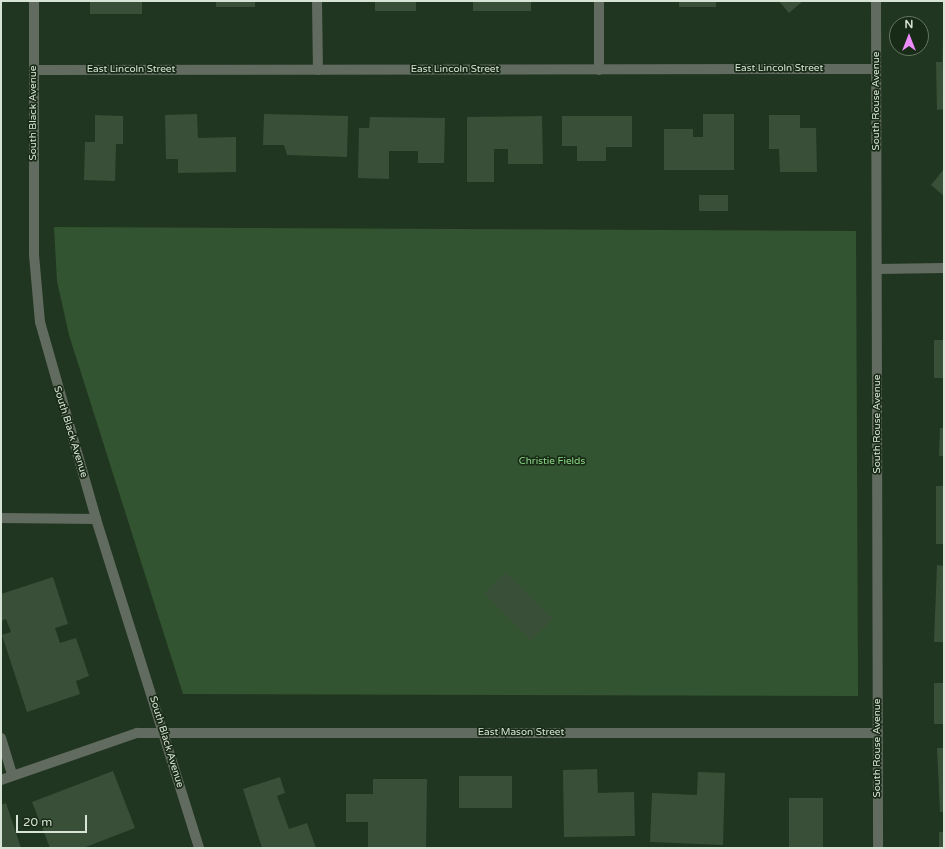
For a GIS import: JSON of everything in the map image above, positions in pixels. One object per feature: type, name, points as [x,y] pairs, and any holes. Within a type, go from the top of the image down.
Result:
[{"type":"street","name":"South Black Avenue","points":[[34,1],[34,255],[40,322],[96,519],[199,848]]},
{"type":"street","points":[[317,1],[318,70]]},
{"type":"street","points":[[599,1],[599,70]]},
{"type":"street","name":"South Rouse Avenue","points":[[876,1],[878,848]]},
{"type":"street","name":"East Lincoln Street","points":[[34,70],[876,69]]},
{"type":"street","points":[[877,268],[944,268]]},
{"type":"street","points":[[1,518],[96,519]]},
{"type":"street","name":"East Mason Street","points":[[1,780],[137,733],[878,733]]},
{"type":"street","points":[[1,738],[12,775]]},
{"type":"green space","name":"Christie Fields","points":[[54,227],[856,231],[858,696],[183,694],[69,335],[57,281]]},
{"type":"building","points":[[90,1],[142,1],[142,14],[90,14]]},
{"type":"building","points":[[216,1],[255,1],[255,7],[216,7]]},
{"type":"building","points":[[375,1],[416,1],[416,11],[375,11]]},
{"type":"building","points":[[473,1],[531,1],[531,11],[473,11]]},
{"type":"building","points":[[679,1],[716,1],[716,7],[679,7]]},
{"type":"building","points":[[779,1],[803,1],[789,13]]},
{"type":"building","points":[[942,39],[944,109],[937,110],[936,62],[942,62]]},
{"type":"building","points":[[197,114],[198,138],[236,137],[236,172],[178,173],[178,159],[166,159],[165,115]]},
{"type":"building","points":[[264,114],[348,116],[347,157],[287,155],[284,145],[263,145]]},
{"type":"building","points":[[703,114],[734,114],[734,170],[664,170],[664,129],[693,129],[693,137],[703,137]]},
{"type":"building","points":[[95,115],[123,116],[123,144],[116,144],[115,181],[84,180],[85,142],[95,142]]},
{"type":"building","points":[[769,115],[800,115],[800,128],[816,128],[817,172],[780,172],[779,149],[769,149]]},
{"type":"building","points":[[542,116],[543,164],[508,164],[508,149],[494,149],[494,182],[467,182],[467,117]]},
{"type":"building","points":[[562,116],[632,116],[632,147],[606,147],[606,161],[577,161],[577,146],[562,146]]},
{"type":"building","points":[[370,117],[445,118],[444,163],[418,163],[418,151],[389,151],[389,179],[358,178],[359,128],[369,128]]},
{"type":"building","points":[[944,169],[944,196],[931,185]]},
{"type":"building","points":[[699,195],[728,195],[728,211],[699,211]]},
{"type":"building","points":[[934,340],[944,340],[944,378],[934,378]]},
{"type":"building","points":[[940,428],[944,428],[944,456],[939,456]]},
{"type":"building","points":[[936,486],[944,486],[944,544],[936,544]]},
{"type":"building","points":[[937,565],[944,566],[944,642],[934,642]]},
{"type":"building","points":[[506,572],[553,619],[531,641],[484,594]]},
{"type":"building","points":[[53,577],[68,624],[55,628],[60,643],[76,638],[89,676],[76,681],[80,694],[27,712],[2,635],[11,632],[6,619],[1,621],[1,594]]},
{"type":"building","points":[[934,683],[944,683],[944,724],[934,724]]},
{"type":"building","points":[[937,748],[944,748],[944,812],[940,812]]},
{"type":"building","points":[[597,769],[598,793],[634,792],[635,836],[564,837],[563,770]]},
{"type":"building","points":[[113,771],[135,828],[83,848],[50,848],[32,802]]},
{"type":"building","points":[[698,772],[725,773],[723,845],[650,842],[652,793],[697,795]]},
{"type":"building","points":[[459,776],[512,776],[512,808],[459,808]]},
{"type":"building","points":[[280,777],[285,793],[277,796],[289,829],[307,823],[316,848],[262,848],[243,789]]},
{"type":"building","points":[[373,779],[427,779],[426,848],[368,848],[368,822],[346,822],[346,794],[373,794]]},
{"type":"building","points":[[789,798],[823,798],[823,848],[789,848]]},
{"type":"building","points":[[6,803],[21,848],[1,848],[1,805]]},
{"type":"building","points":[[939,832],[944,832],[944,848],[939,848]]}]
